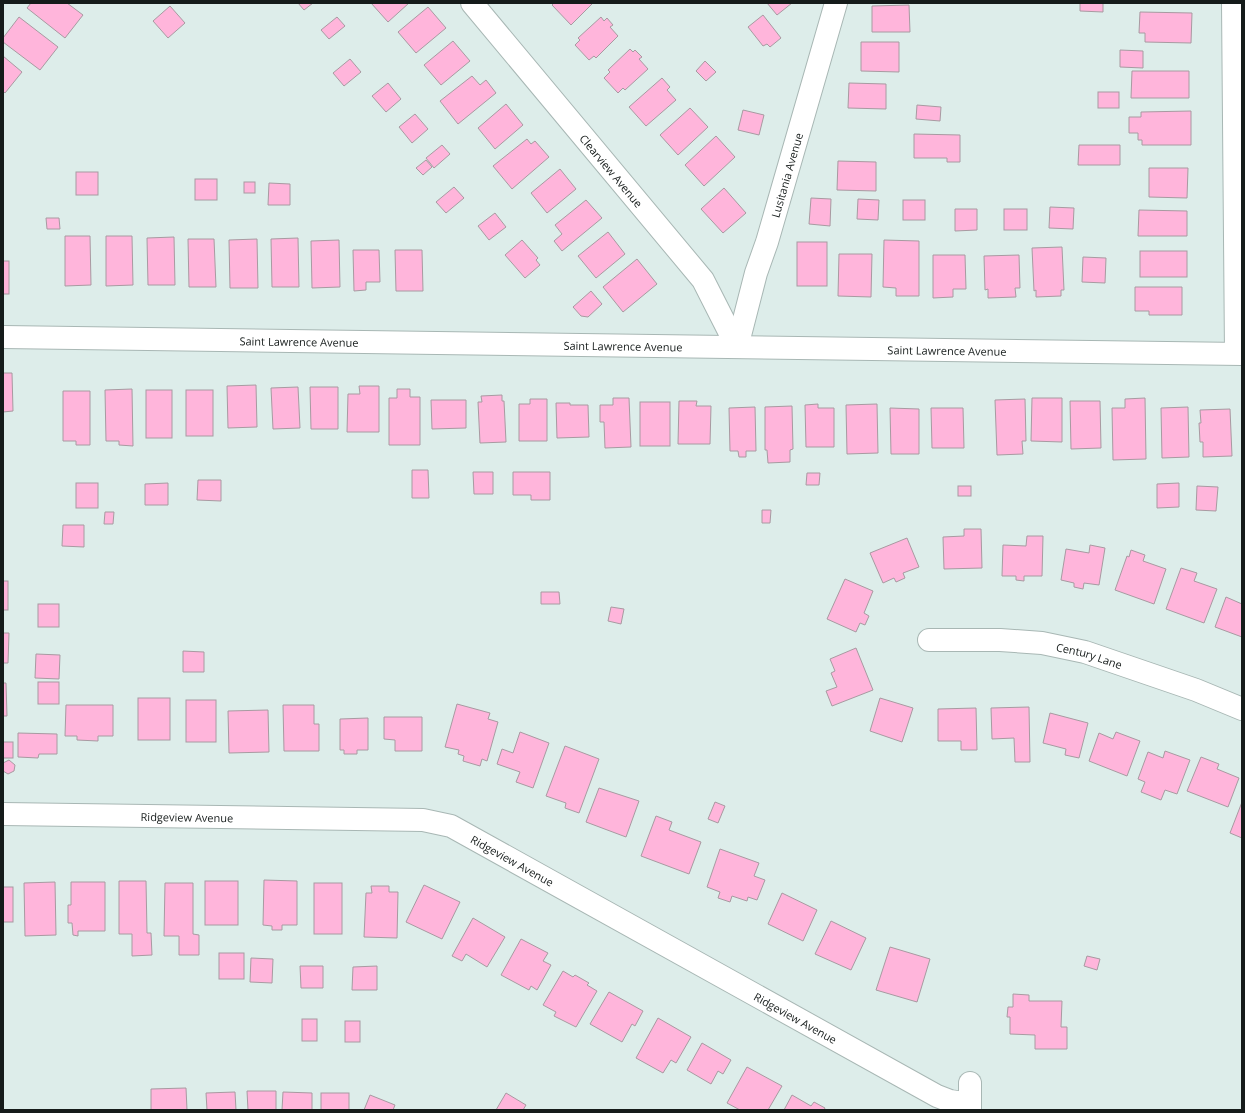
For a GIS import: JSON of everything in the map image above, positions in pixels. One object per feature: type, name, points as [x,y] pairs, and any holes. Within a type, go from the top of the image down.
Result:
[{"type":"street","name":"Clearview Avenue","points":[[472,3],[703,280],[738,347]]},
{"type":"street","name":"Lusitania Avenue","points":[[738,347],[756,273],[767,242],[836,3]]},
{"type":"street","points":[[1233,3],[1239,354]]},
{"type":"street","name":"Saint Lawrence Avenue","points":[[3,337],[1239,354]]},
{"type":"street","name":"Century Lane","points":[[929,640],[1000,640],[1042,644],[1085,652],[1196,690],[1242,709]]},
{"type":"street","name":"Ridgeview Avenue","points":[[3,814],[423,820],[451,826],[937,1096],[950,1101],[970,1099]]},
{"type":"building","points":[[31,3],[67,3],[83,15],[65,38],[27,8]]},
{"type":"building","points":[[298,3],[313,3],[304,10]]},
{"type":"building","points":[[371,3],[409,3],[388,22]]},
{"type":"building","points":[[554,3],[593,3],[571,25],[552,5]]},
{"type":"building","points":[[767,3],[792,3],[777,15]]},
{"type":"building","points":[[1080,3],[1103,3],[1103,12],[1080,11]]},
{"type":"building","points":[[909,5],[910,32],[872,32],[872,6]]},
{"type":"building","points":[[170,6],[185,23],[168,38],[153,21]]},
{"type":"building","points":[[428,7],[446,28],[416,53],[398,32]]},
{"type":"building","points":[[1140,12],[1192,13],[1191,43],[1145,42],[1145,33],[1139,33]]},
{"type":"building","points":[[763,15],[781,38],[770,47],[767,44],[763,46],[748,27]]},
{"type":"building","points":[[19,17],[58,47],[40,70],[3,42],[3,38]]},
{"type":"building","points":[[337,17],[345,26],[329,39],[321,30]]},
{"type":"building","points":[[601,17],[604,21],[607,18],[613,25],[610,27],[618,36],[596,58],[594,56],[589,60],[575,45],[580,40],[578,38]]},
{"type":"building","points":[[453,41],[470,61],[441,85],[424,65]]},
{"type":"building","points":[[861,42],[899,42],[899,72],[861,71]]},
{"type":"building","points":[[630,49],[633,52],[635,50],[642,57],[639,59],[648,69],[625,90],[623,88],[618,93],[604,78],[610,72],[608,70]]},
{"type":"building","points":[[1120,50],[1143,51],[1143,68],[1120,67]]},
{"type":"building","points":[[3,56],[22,72],[5,93],[3,91]]},
{"type":"building","points":[[350,59],[361,72],[344,86],[333,73]]},
{"type":"building","points":[[705,61],[716,72],[706,81],[696,71]]},
{"type":"building","points":[[1132,71],[1189,71],[1189,98],[1131,98]]},
{"type":"building","points":[[472,76],[480,85],[486,80],[496,93],[458,124],[440,101]]},
{"type":"building","points":[[662,78],[670,87],[667,90],[676,100],[646,126],[629,107]]},
{"type":"building","points":[[388,83],[401,99],[386,112],[372,96]]},
{"type":"building","points":[[849,83],[886,84],[886,109],[848,108]]},
{"type":"building","points":[[1098,92],[1119,92],[1119,108],[1098,108]]},
{"type":"building","points":[[506,104],[523,125],[495,149],[478,128]]},
{"type":"building","points":[[917,105],[941,107],[940,121],[916,119]]},
{"type":"building","points":[[690,108],[708,127],[678,155],[660,135]]},
{"type":"building","points":[[743,110],[764,115],[759,135],[738,130]]},
{"type":"building","points":[[1191,111],[1191,145],[1142,145],[1142,140],[1138,140],[1138,133],[1129,133],[1129,117],[1141,117],[1141,112]]},
{"type":"building","points":[[415,114],[428,129],[412,143],[399,127]]},
{"type":"building","points":[[914,134],[960,135],[960,162],[947,162],[947,158],[914,158]]},
{"type":"building","points":[[716,136],[735,157],[704,186],[685,165]]},
{"type":"building","points":[[527,139],[531,144],[535,141],[549,157],[512,189],[493,166]]},
{"type":"building","points":[[442,145],[450,154],[434,168],[426,158]]},
{"type":"building","points":[[1079,145],[1120,145],[1120,165],[1078,165]]},
{"type":"building","points":[[426,160],[432,167],[423,175],[416,168]]},
{"type":"building","points":[[838,161],[876,162],[876,191],[837,190]]},
{"type":"building","points":[[1149,168],[1188,168],[1187,198],[1149,197]]},
{"type":"building","points":[[560,169],[576,189],[547,213],[531,193]]},
{"type":"building","points":[[76,172],[98,172],[98,195],[76,195]]},
{"type":"building","points":[[195,179],[217,179],[217,200],[195,200]]},
{"type":"building","points":[[244,182],[255,182],[255,193],[244,193]]},
{"type":"building","points":[[269,183],[290,184],[290,205],[268,205]]},
{"type":"building","points":[[454,187],[464,198],[446,213],[436,202]]},
{"type":"building","points":[[724,188],[746,213],[723,233],[701,209]]},
{"type":"building","points":[[811,198],[831,199],[830,226],[809,224]]},
{"type":"building","points":[[858,199],[879,200],[878,220],[857,219]]},
{"type":"building","points":[[586,200],[602,218],[562,251],[554,241],[562,234],[555,225]]},
{"type":"building","points":[[903,200],[925,200],[925,220],[903,220]]},
{"type":"building","points":[[1050,207],[1074,208],[1073,229],[1049,228]]},
{"type":"building","points":[[955,209],[977,209],[977,230],[955,231]]},
{"type":"building","points":[[1004,209],[1027,209],[1027,230],[1004,230]]},
{"type":"building","points":[[1139,210],[1187,211],[1187,236],[1138,236]]},
{"type":"building","points":[[495,213],[506,227],[489,240],[478,226]]},
{"type":"building","points":[[46,218],[59,218],[60,229],[47,229]]},
{"type":"building","points":[[608,232],[625,254],[596,278],[578,256]]},
{"type":"building","points":[[65,236],[90,236],[91,285],[65,286]]},
{"type":"building","points":[[106,236],[132,236],[133,285],[106,286]]},
{"type":"building","points":[[174,237],[175,285],[148,285],[147,238]]},
{"type":"building","points":[[298,238],[299,287],[272,287],[271,239]]},
{"type":"building","points":[[188,239],[214,239],[216,287],[189,287]]},
{"type":"building","points":[[257,239],[258,288],[230,288],[229,240]]},
{"type":"building","points":[[339,240],[340,287],[312,288],[311,241]]},
{"type":"building","points":[[522,240],[538,258],[536,260],[540,265],[525,278],[505,255]]},
{"type":"building","points":[[884,240],[919,241],[919,296],[896,296],[896,288],[883,287]]},
{"type":"building","points":[[797,242],[827,242],[827,286],[797,286]]},
{"type":"building","points":[[1062,247],[1064,290],[1061,290],[1061,296],[1036,297],[1036,290],[1034,291],[1032,248]]},
{"type":"building","points":[[353,250],[379,250],[380,282],[366,282],[366,290],[354,291]]},
{"type":"building","points":[[395,250],[422,250],[423,291],[396,291]]},
{"type":"building","points":[[1140,251],[1187,251],[1187,277],[1140,277]]},
{"type":"building","points":[[839,254],[872,254],[871,297],[838,296]]},
{"type":"building","points":[[933,255],[965,255],[966,289],[953,289],[953,297],[933,298]]},
{"type":"building","points":[[1019,255],[1020,288],[1015,288],[1016,297],[988,298],[988,289],[985,290],[984,256]]},
{"type":"building","points":[[1083,257],[1106,258],[1105,283],[1082,282]]},
{"type":"building","points":[[637,259],[657,284],[623,312],[603,287]]},
{"type":"building","points":[[3,261],[9,261],[9,294],[3,294]]},
{"type":"building","points":[[1135,287],[1182,287],[1182,315],[1149,315],[1149,311],[1135,311]]},
{"type":"building","points":[[591,291],[602,304],[588,317],[581,316],[573,307]]},
{"type":"building","points":[[3,373],[12,373],[13,411],[3,412]]},
{"type":"building","points":[[256,385],[257,427],[228,428],[227,386]]},
{"type":"building","points":[[359,386],[379,386],[379,432],[347,432],[348,394],[360,394]]},
{"type":"building","points":[[298,387],[300,428],[273,429],[271,388]]},
{"type":"building","points":[[310,387],[338,387],[338,429],[311,429]]},
{"type":"building","points":[[132,389],[133,446],[119,445],[119,441],[106,441],[105,390]]},
{"type":"building","points":[[397,389],[410,389],[410,397],[420,397],[420,445],[389,445],[389,398],[397,398]]},
{"type":"building","points":[[146,390],[172,390],[172,438],[146,438]]},
{"type":"building","points":[[186,390],[213,390],[213,436],[186,436]]},
{"type":"building","points":[[63,391],[90,391],[90,445],[76,445],[76,441],[63,441]]},
{"type":"building","points":[[502,395],[502,401],[504,401],[506,442],[480,443],[478,402],[482,402],[481,396]]},
{"type":"building","points":[[613,398],[629,398],[631,447],[605,448],[604,422],[600,422],[600,405],[613,405]]},
{"type":"building","points":[[1032,398],[1062,398],[1062,442],[1031,441]]},
{"type":"building","points":[[1145,398],[1146,459],[1113,460],[1112,408],[1125,408],[1125,399]]},
{"type":"building","points":[[530,399],[547,399],[547,441],[519,441],[519,404],[530,404]]},
{"type":"building","points":[[1025,399],[1026,441],[1022,441],[1023,454],[997,455],[995,400]]},
{"type":"building","points":[[431,400],[466,400],[466,428],[432,429]]},
{"type":"building","points":[[679,401],[697,401],[696,406],[711,406],[710,444],[678,444]]},
{"type":"building","points":[[1070,401],[1100,401],[1101,448],[1071,449]]},
{"type":"building","points":[[640,402],[670,402],[670,446],[640,446]]},
{"type":"building","points":[[556,403],[588,405],[589,437],[557,438]]},
{"type":"building","points":[[818,404],[818,408],[834,408],[834,447],[806,447],[805,405]]},
{"type":"building","points":[[877,404],[878,453],[847,454],[846,405]]},
{"type":"building","points":[[792,406],[793,449],[790,450],[790,462],[768,463],[767,450],[765,450],[765,407]]},
{"type":"building","points":[[755,407],[756,451],[746,451],[746,457],[739,457],[738,451],[730,451],[729,408]]},
{"type":"building","points":[[1188,407],[1189,457],[1162,458],[1161,408]]},
{"type":"building","points":[[890,408],[919,409],[919,454],[891,454]]},
{"type":"building","points":[[931,408],[963,408],[964,448],[932,448]]},
{"type":"building","points":[[1230,409],[1232,456],[1203,457],[1203,442],[1200,442],[1200,410]]},
{"type":"building","points":[[412,470],[428,470],[429,498],[412,498]]},
{"type":"building","points":[[473,472],[493,472],[493,494],[474,494]]},
{"type":"building","points":[[513,472],[550,472],[550,500],[531,500],[531,495],[513,495]]},
{"type":"building","points":[[807,473],[820,473],[819,485],[806,485]]},
{"type":"building","points":[[198,480],[221,480],[221,501],[197,500]]},
{"type":"building","points":[[76,483],[98,483],[98,508],[76,508]]},
{"type":"building","points":[[168,483],[168,505],[145,505],[145,484]]},
{"type":"building","points":[[1179,483],[1179,507],[1157,508],[1157,484]]},
{"type":"building","points":[[958,486],[971,486],[971,496],[958,496]]},
{"type":"building","points":[[1197,486],[1218,487],[1216,511],[1196,510]]},
{"type":"building","points":[[762,510],[771,510],[770,523],[762,523]]},
{"type":"building","points":[[105,512],[114,512],[113,524],[104,524]]},
{"type":"building","points":[[63,525],[84,525],[84,547],[62,546]]},
{"type":"building","points":[[964,529],[981,529],[982,568],[944,569],[943,537],[964,536]]},
{"type":"building","points":[[1027,536],[1043,536],[1042,576],[1024,576],[1024,581],[1016,580],[1016,576],[1002,576],[1003,545],[1026,546]]},
{"type":"building","points":[[907,538],[919,567],[903,573],[905,578],[896,582],[894,578],[883,583],[870,553]]},
{"type":"building","points":[[1090,545],[1105,548],[1099,585],[1084,583],[1083,589],[1074,587],[1074,583],[1061,580],[1066,549],[1089,553]]},
{"type":"building","points":[[1131,550],[1145,555],[1143,561],[1166,569],[1154,604],[1115,590],[1127,556],[1129,557]]},
{"type":"building","points":[[1181,568],[1197,573],[1194,581],[1217,589],[1204,623],[1166,609]]},
{"type":"building","points":[[845,579],[873,591],[864,613],[869,616],[865,625],[860,623],[856,632],[827,619]]},
{"type":"building","points":[[3,581],[8,581],[8,610],[3,610]]},
{"type":"building","points":[[541,592],[559,592],[560,604],[541,604]]},
{"type":"building","points":[[1226,597],[1242,604],[1242,637],[1215,627]]},
{"type":"building","points":[[38,604],[59,604],[59,627],[38,627]]},
{"type":"building","points":[[611,607],[624,609],[621,624],[608,621]]},
{"type":"building","points":[[3,633],[9,633],[8,663],[3,663]]},
{"type":"building","points":[[856,648],[873,690],[832,706],[826,691],[837,687],[831,673],[835,671],[830,659]]},
{"type":"building","points":[[183,651],[204,652],[204,672],[183,672]]},
{"type":"building","points":[[36,654],[60,655],[59,679],[35,678]]},
{"type":"building","points":[[38,682],[59,682],[59,704],[38,704]]},
{"type":"building","points":[[3,683],[6,683],[7,716],[3,716]]},
{"type":"building","points":[[138,698],[170,698],[170,740],[138,740]]},
{"type":"building","points":[[880,698],[913,708],[902,742],[870,731]]},
{"type":"building","points":[[186,700],[216,700],[216,742],[186,742]]},
{"type":"building","points":[[457,704],[490,713],[488,719],[498,722],[487,761],[482,759],[480,766],[463,761],[464,756],[458,754],[459,750],[445,747]]},
{"type":"building","points":[[66,705],[113,705],[113,736],[98,736],[98,741],[77,740],[77,736],[65,736]]},
{"type":"building","points":[[283,705],[314,705],[314,724],[319,724],[319,751],[284,751]]},
{"type":"building","points":[[1029,707],[1030,762],[1015,762],[1014,738],[992,739],[991,708]]},
{"type":"building","points":[[976,708],[977,750],[961,750],[961,741],[938,741],[938,709]]},
{"type":"building","points":[[268,710],[269,752],[229,753],[228,711]]},
{"type":"building","points":[[1050,713],[1088,723],[1079,758],[1065,755],[1066,749],[1043,743]]},
{"type":"building","points":[[384,717],[422,717],[422,751],[395,751],[395,740],[384,739]]},
{"type":"building","points":[[368,718],[368,750],[357,750],[357,754],[344,754],[344,750],[340,750],[340,719]]},
{"type":"building","points":[[520,732],[549,743],[533,788],[516,782],[520,772],[497,764],[502,749],[513,753]]},
{"type":"building","points":[[1116,732],[1140,741],[1127,776],[1089,761],[1099,733],[1113,739]]},
{"type":"building","points":[[18,733],[57,734],[57,754],[39,754],[38,758],[18,757]]},
{"type":"building","points":[[3,742],[13,742],[13,758],[3,758]]},
{"type":"building","points":[[565,746],[599,759],[579,813],[565,808],[566,803],[546,796]]},
{"type":"building","points":[[1165,751],[1190,760],[1177,794],[1165,790],[1161,800],[1141,792],[1145,782],[1138,779],[1148,752],[1163,758]]},
{"type":"building","points":[[1201,757],[1219,764],[1217,769],[1239,778],[1228,807],[1187,791]]},
{"type":"building","points":[[9,760],[15,765],[14,771],[8,774],[3,771],[3,763]]},
{"type":"building","points":[[599,788],[639,801],[626,837],[586,822]]},
{"type":"building","points":[[715,802],[725,806],[718,823],[708,819]]},
{"type":"building","points":[[1242,802],[1242,838],[1230,833]]},
{"type":"building","points":[[656,816],[672,822],[669,830],[701,842],[689,874],[641,856]]},
{"type":"building","points":[[720,849],[759,863],[754,876],[765,880],[757,900],[748,897],[747,901],[732,896],[730,902],[718,898],[720,892],[707,887]]},
{"type":"building","points":[[264,880],[297,881],[297,925],[282,925],[282,930],[272,930],[272,926],[263,925]]},
{"type":"building","points":[[119,881],[146,881],[147,933],[151,933],[152,955],[132,956],[132,934],[119,934]]},
{"type":"building","points":[[205,881],[238,881],[238,925],[205,925]]},
{"type":"building","points":[[55,882],[56,935],[25,936],[24,883]]},
{"type":"building","points":[[71,882],[105,882],[105,931],[78,931],[78,936],[73,935],[72,923],[68,923],[68,905],[71,905]]},
{"type":"building","points":[[165,883],[193,883],[193,934],[199,935],[199,955],[179,955],[179,936],[164,936]]},
{"type":"building","points":[[314,883],[342,883],[342,934],[314,934]]},
{"type":"building","points":[[424,885],[460,902],[442,939],[406,922]]},
{"type":"building","points":[[371,886],[389,886],[389,892],[398,892],[397,938],[364,937],[366,893],[372,893]]},
{"type":"building","points":[[3,887],[13,887],[13,922],[3,922]]},
{"type":"building","points":[[782,893],[817,910],[803,941],[768,924]]},
{"type":"building","points":[[473,918],[505,937],[487,967],[466,954],[462,961],[452,956]]},
{"type":"building","points":[[831,921],[866,938],[851,970],[815,954]]},
{"type":"building","points":[[521,939],[548,953],[543,961],[551,965],[537,990],[531,986],[529,990],[501,975]]},
{"type":"building","points":[[890,947],[930,959],[917,1002],[876,990]]},
{"type":"building","points":[[219,953],[244,953],[244,979],[219,979]]},
{"type":"building","points":[[1087,956],[1100,959],[1097,970],[1084,966]]},
{"type":"building","points":[[251,958],[273,959],[272,983],[250,982]]},
{"type":"building","points":[[300,966],[323,966],[323,988],[301,988]]},
{"type":"building","points":[[377,966],[377,990],[352,990],[353,967]]},
{"type":"building","points":[[563,971],[573,977],[575,975],[589,983],[587,985],[597,991],[576,1027],[554,1016],[556,1012],[543,1005]]},
{"type":"building","points":[[609,992],[643,1011],[635,1026],[632,1024],[622,1042],[590,1024]]},
{"type":"building","points":[[1013,994],[1029,995],[1029,1001],[1062,1001],[1061,1027],[1067,1027],[1067,1049],[1035,1049],[1035,1035],[1010,1034],[1010,1017],[1007,1017],[1008,1007],[1013,1007]]},
{"type":"building","points":[[658,1018],[691,1037],[676,1063],[671,1060],[663,1073],[636,1058]]},
{"type":"building","points":[[302,1019],[317,1019],[317,1041],[302,1041]]},
{"type":"building","points":[[345,1021],[360,1021],[360,1042],[345,1042]]},
{"type":"building","points":[[702,1043],[731,1060],[723,1074],[718,1071],[711,1084],[687,1070]]},
{"type":"building","points":[[747,1067],[782,1086],[768,1110],[740,1110],[727,1103]]},
{"type":"building","points":[[186,1088],[187,1110],[151,1110],[151,1089]]},
{"type":"building","points":[[247,1091],[276,1091],[276,1110],[248,1110]]},
{"type":"building","points":[[235,1092],[236,1110],[207,1110],[206,1093]]},
{"type":"building","points":[[283,1092],[312,1093],[312,1110],[282,1110]]},
{"type":"building","points":[[321,1093],[349,1093],[349,1110],[321,1110]]},
{"type":"building","points":[[506,1093],[526,1105],[523,1110],[496,1110]]},
{"type":"building","points":[[370,1095],[395,1105],[393,1110],[364,1110]]},
{"type":"building","points":[[792,1095],[811,1106],[814,1102],[825,1108],[824,1110],[784,1110]]}]
